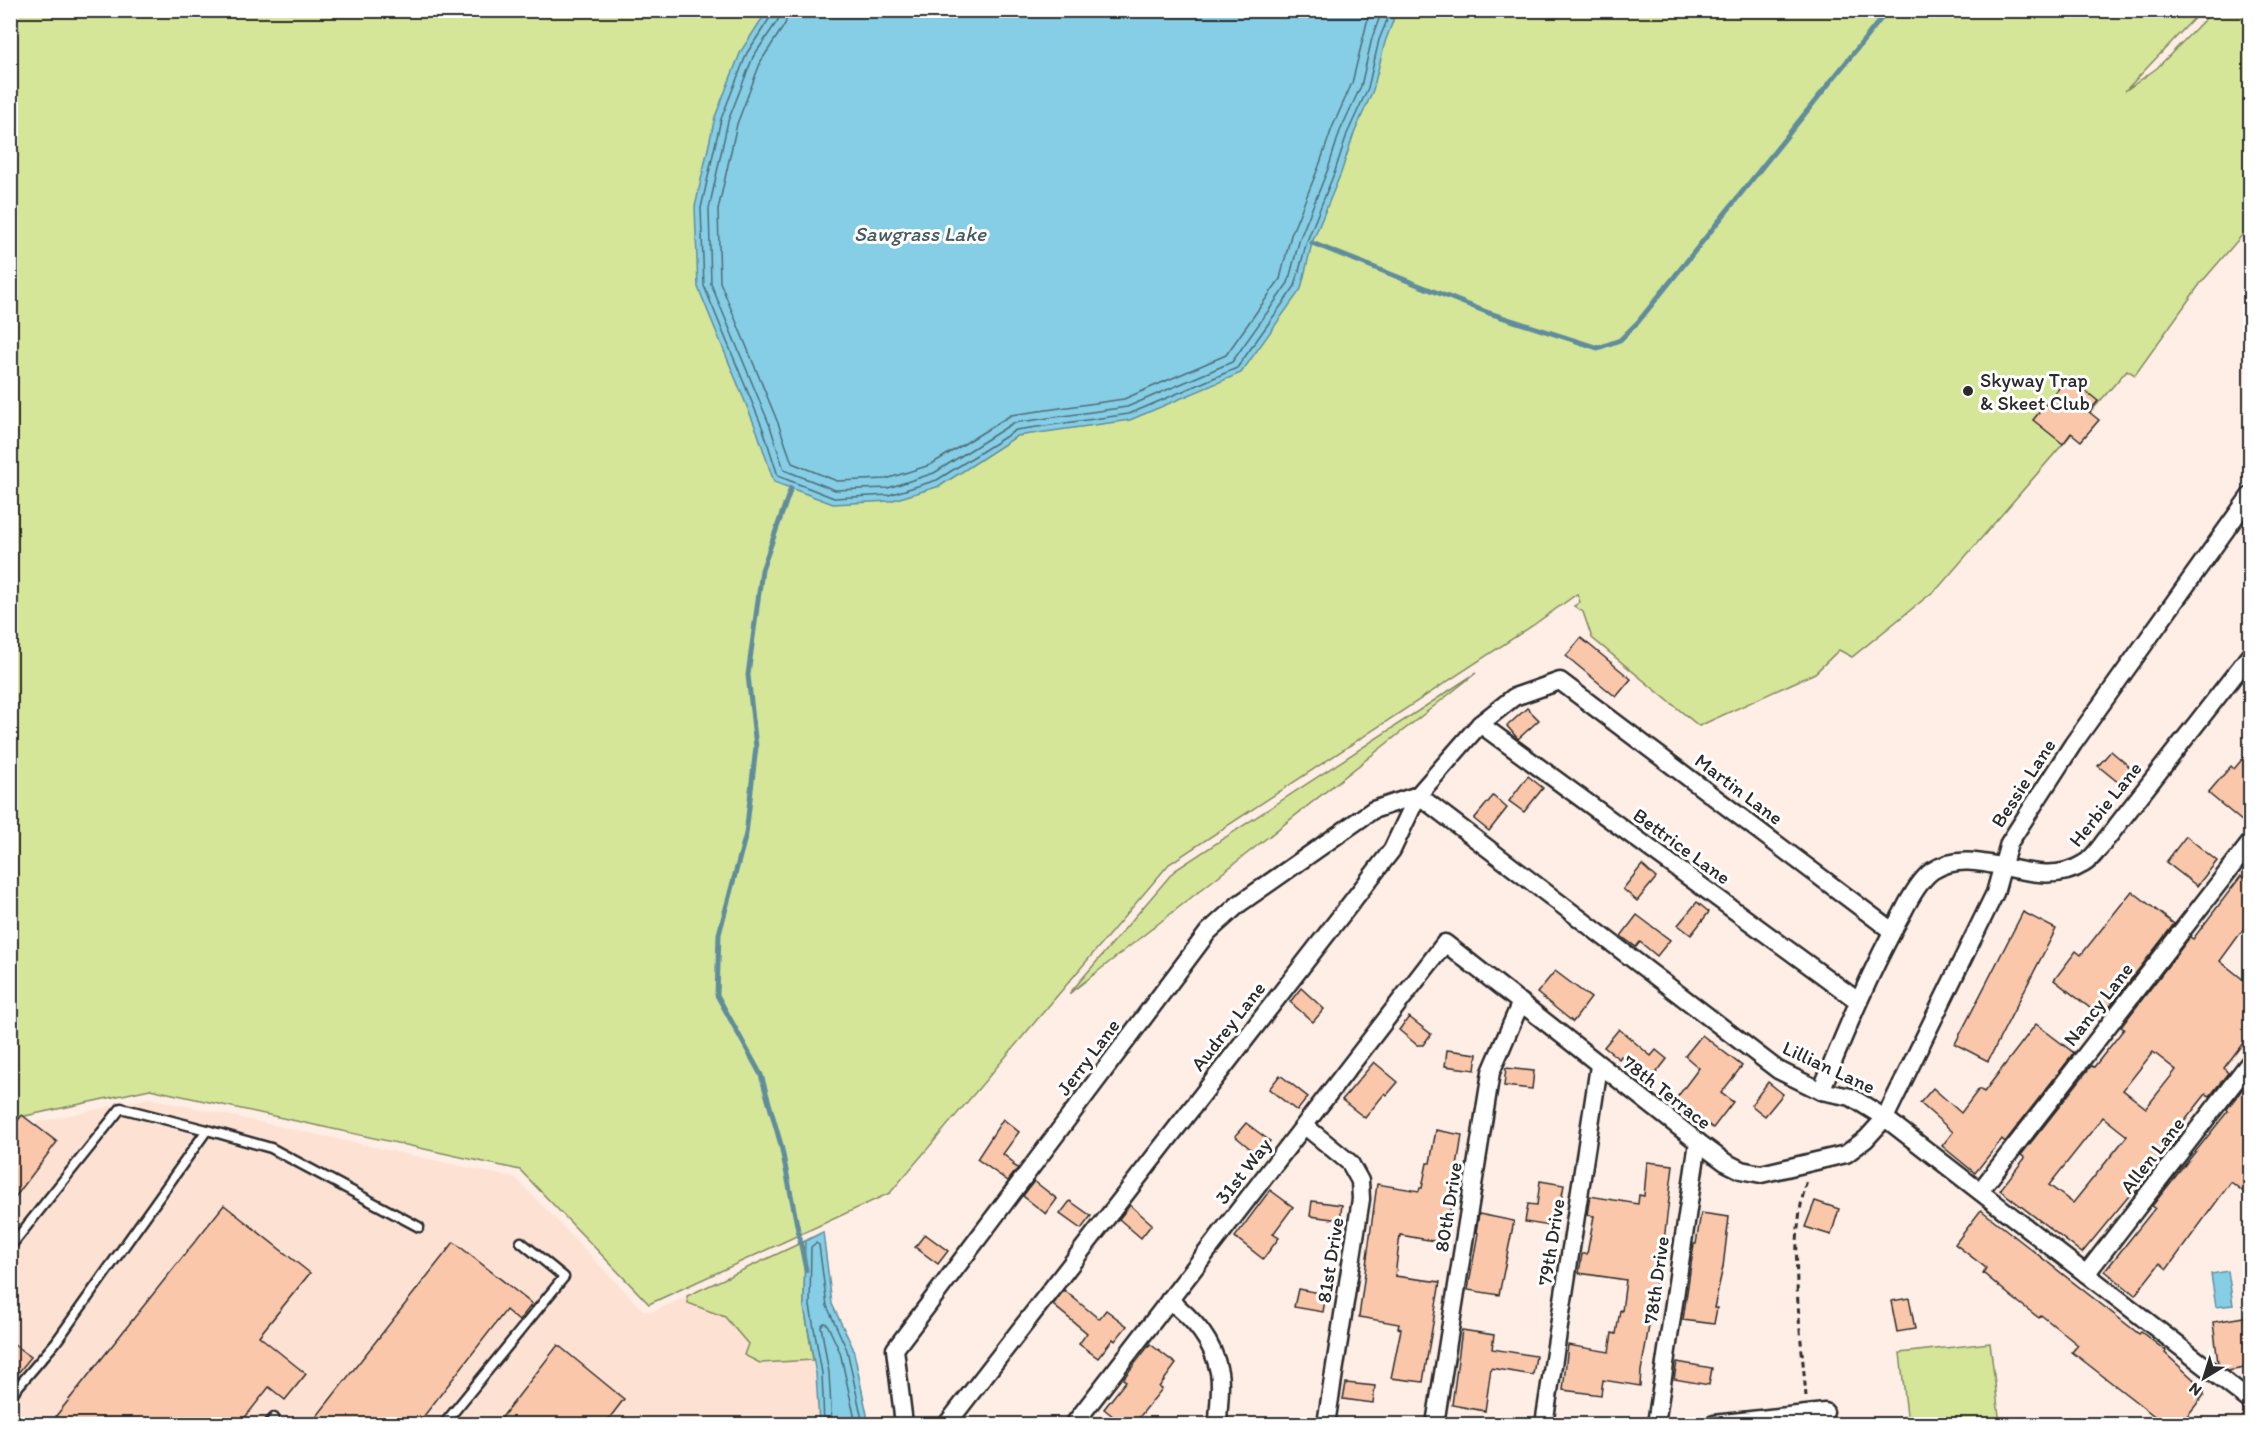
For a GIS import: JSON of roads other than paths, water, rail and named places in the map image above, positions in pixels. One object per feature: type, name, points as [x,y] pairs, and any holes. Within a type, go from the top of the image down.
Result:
[{"type":"street","name":"Bessie Lane","points":[[2002,866],[2009,843],[2073,744],[2250,496]]},
{"type":"street","name":"Herbie Lane","points":[[2002,866],[2030,873],[2056,875],[2085,864],[2250,655]]},
{"type":"street","name":"Audrey Lane","points":[[947,1425],[1392,850],[1418,795],[1480,724],[1514,697],[1560,681]]},
{"type":"street","name":"Martin Lane","points":[[1560,681],[1892,931]]},
{"type":"street","name":"Bettrice Lane","points":[[1480,724],[1858,1001]]},
{"type":"street","name":"Lillian Lane","points":[[1418,795],[1778,1070],[1821,1091],[1851,1097],[1885,1118],[2250,1401]]},
{"type":"street","name":"Jerry Lane","points":[[904,1425],[895,1349],[1208,932],[1239,904],[1373,810],[1418,795]]},
{"type":"street","name":"Nancy Lane","points":[[1980,1191],[2250,843]]},
{"type":"street","points":[[1821,1091],[1858,1001],[1892,931],[1914,893],[1931,872],[1951,863],[1977,862],[2002,866],[1995,893],[1885,1118]]},
{"type":"street","name":"78th Terrace","points":[[1445,943],[1698,1142],[1725,1162],[1741,1170],[1761,1174],[1846,1154],[1866,1140],[1885,1118]]},
{"type":"street","name":"31st Way","points":[[1074,1425],[1445,943]]},
{"type":"street","name":"80th Drive","points":[[1435,1425],[1491,1072],[1521,1002]]},
{"type":"street","name":"Allen Lane","points":[[2086,1274],[2250,1062]]},
{"type":"street","name":"79th Drive","points":[[1544,1425],[1599,1066]]},
{"type":"street","name":"81st Drive","points":[[1305,1126],[1350,1163],[1360,1181],[1361,1199],[1326,1425]]},
{"type":"street","name":"78th Drive","points":[[1656,1425],[1698,1142]]},
{"type":"street","points":[[1169,1300],[1191,1317],[1210,1345],[1219,1374],[1218,1425]]},
{"type":"street","points":[[1714,1425],[1825,1412]]},
{"type":"lane","points":[[10,1247],[121,1108],[271,1148],[419,1227]]},
{"type":"lane","points":[[10,1396],[56,1342],[207,1130]]},
{"type":"lane","points":[[444,1425],[564,1277],[521,1242]]},
{"type":"water","name":"Sawgrass Lake","points":[[1393,10],[1393,21],[1385,42],[1373,90],[1312,243],[1301,289],[1241,373],[1130,420],[1017,436],[940,486],[890,501],[833,504],[774,482],[757,431],[698,287],[695,207],[715,117],[741,51],[767,11]]},
{"type":"water","points":[[823,1232],[832,1304],[853,1348],[869,1424],[819,1424],[816,1374],[804,1306],[805,1241]]},
{"type":"water","points":[[2228,1271],[2233,1305],[2216,1307],[2211,1274]]},
{"type":"waterway","points":[[1312,243],[1489,313],[1598,348],[1620,340],[1638,322],[1888,10]]},
{"type":"waterway","points":[[791,488],[762,570],[748,675],[756,747],[746,834],[719,934],[717,995],[761,1075],[781,1145],[806,1270]]},
{"type":"place","name":"Skyway Trap & Skeet Club","points":[[1968,391]]}]
